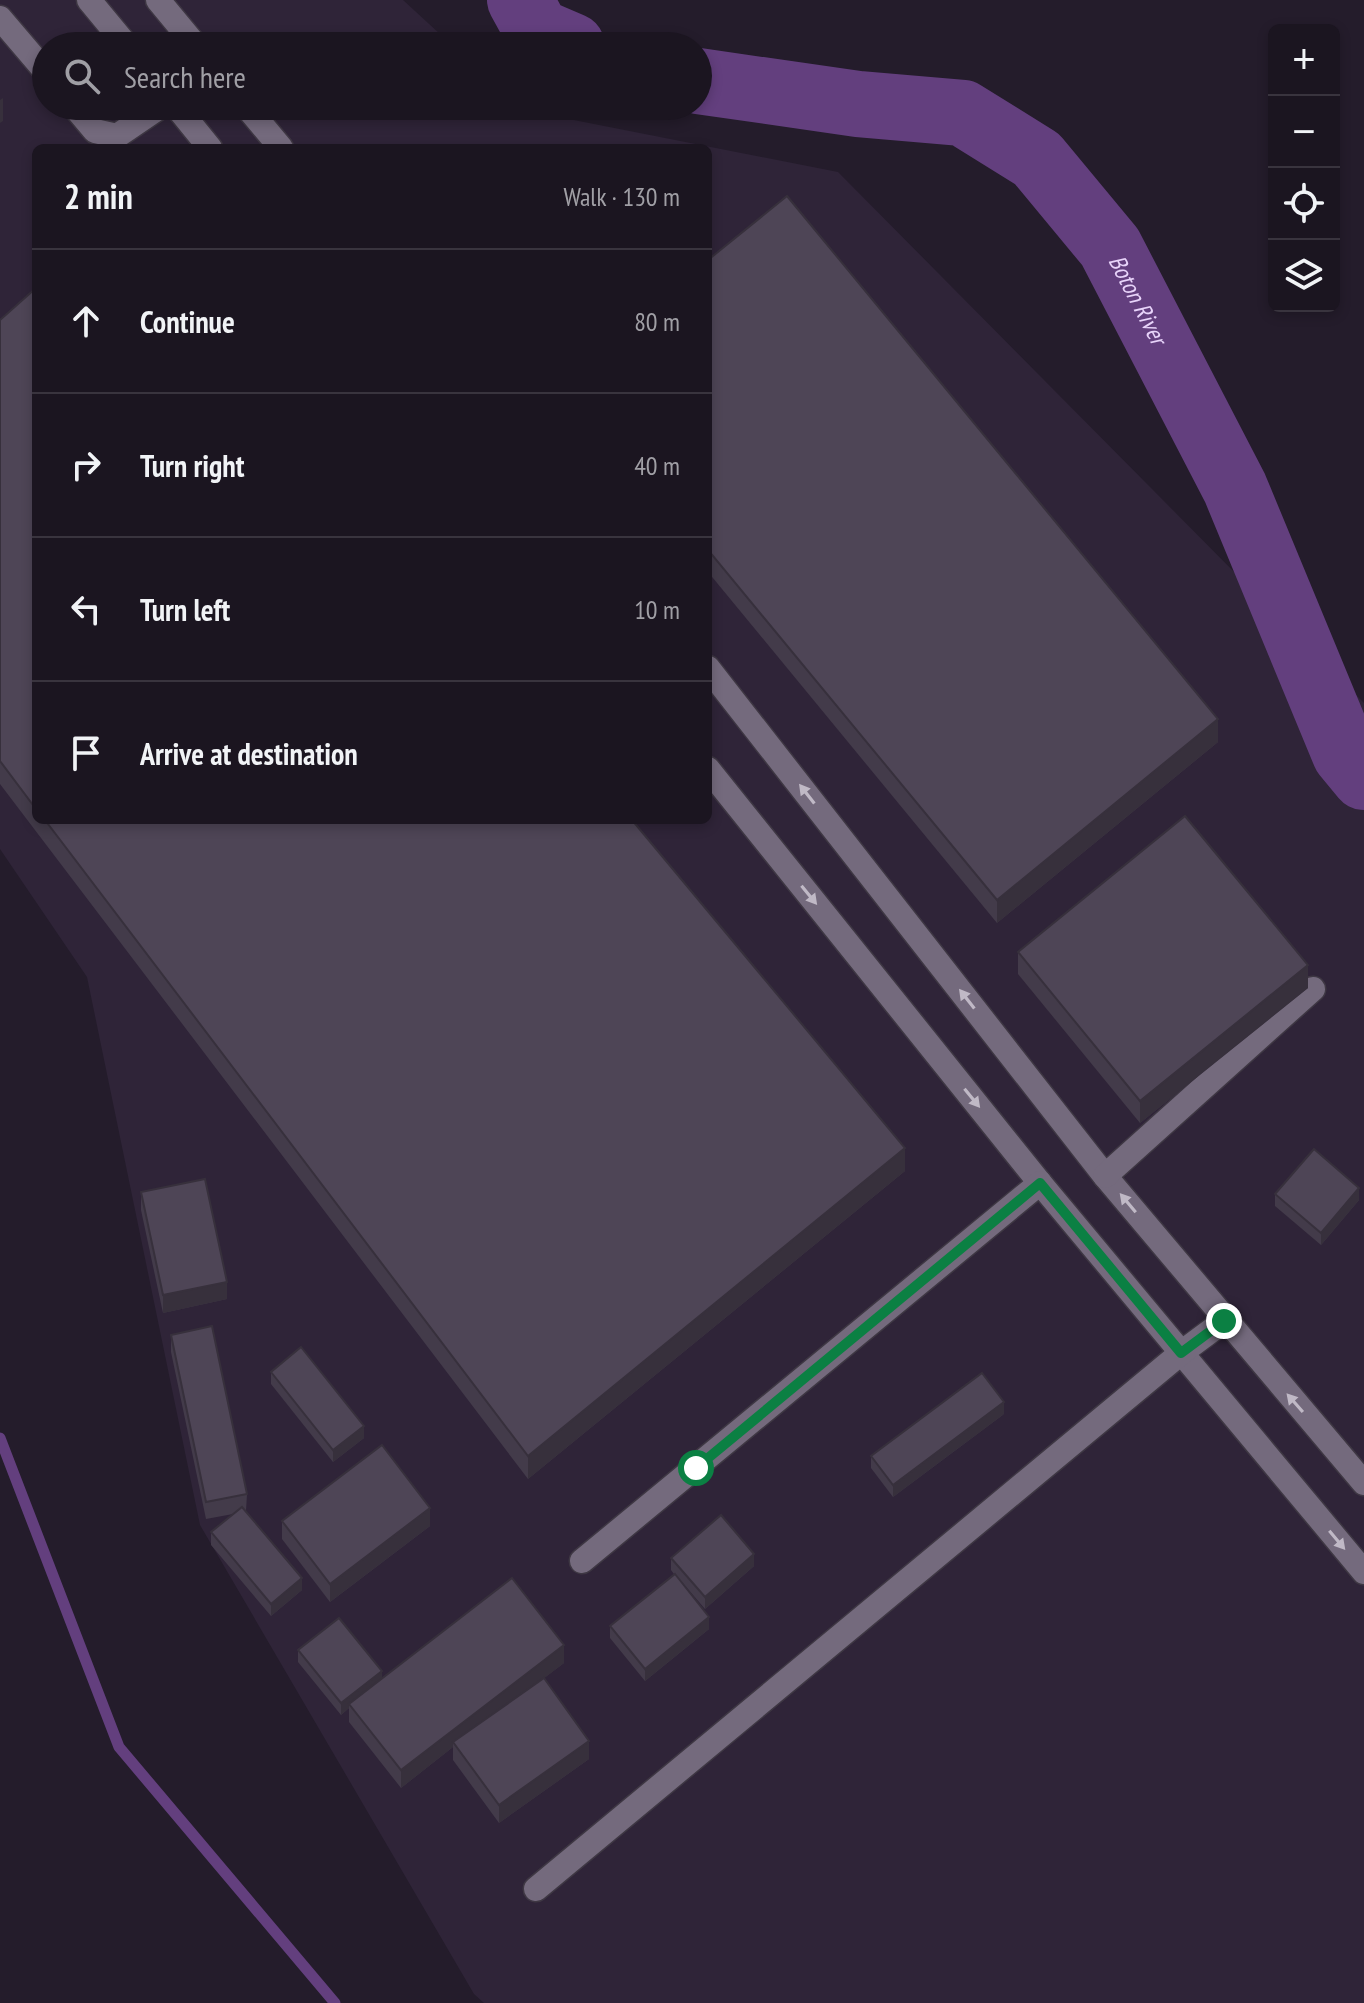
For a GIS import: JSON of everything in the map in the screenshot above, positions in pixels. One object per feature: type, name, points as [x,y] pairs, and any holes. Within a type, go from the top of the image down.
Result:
[{"type":"street","points":[[89,0],[115,32]]},
{"type":"street","points":[[158,0],[184,32]]},
{"type":"street","points":[[0,18],[32,56]]},
{"type":"street","points":[[86,120],[95,131],[117,136],[140,120]]},
{"type":"street","points":[[187,120],[207,144]]},
{"type":"street","points":[[258,120],[278,144]]},
{"type":"street","points":[[712,673],[1105,1176],[1224,1321],[1364,1483]]},
{"type":"street","points":[[712,774],[1040,1183],[1364,1572]]},
{"type":"street","points":[[1105,1176],[1313,989]]},
{"type":"street","points":[[582,1561],[1040,1183]]},
{"type":"street","points":[[536,1889],[1181,1353],[1224,1321]]},
{"type":"shaded area","points":[[0,0],[403,0],[438,32],[32,32],[32,120],[574,120],[696,144],[32,144],[32,824],[712,824],[712,147],[838,172],[1364,703],[1364,2003],[484,2003],[474,1994],[200,1525],[87,977],[0,849]]},
{"type":"building","points":[[787,196],[1218,719],[997,900],[712,555],[712,257]]},
{"type":"building","points":[[32,292],[32,804],[0,761],[0,320]]},
{"type":"building","points":[[1185,816],[1308,965],[1140,1101],[1018,952]]},
{"type":"building","points":[[48,824],[635,824],[905,1148],[528,1456]]},
{"type":"building","points":[[1314,1149],[1359,1188],[1321,1233],[1275,1194]]},
{"type":"building","points":[[205,1179],[227,1282],[163,1295],[141,1192]]},
{"type":"building","points":[[212,1326],[247,1494],[206,1502],[171,1335]]},
{"type":"building","points":[[301,1347],[364,1426],[333,1450],[271,1372]]},
{"type":"building","points":[[982,1373],[1004,1402],[893,1485],[871,1456]]},
{"type":"building","points":[[382,1445],[430,1508],[330,1584],[282,1521]]},
{"type":"building","points":[[242,1507],[302,1578],[271,1604],[211,1532]]},
{"type":"building","points":[[721,1515],[754,1554],[705,1597],[671,1558]]},
{"type":"building","points":[[675,1574],[709,1617],[645,1669],[610,1626]]},
{"type":"building","points":[[512,1578],[564,1645],[401,1770],[349,1704]]},
{"type":"building","points":[[339,1618],[382,1671],[341,1703],[298,1650]]},
{"type":"building","points":[[544,1678],[589,1741],[499,1805],[453,1742]]},
{"type":"waterway","name":"Boton River","points":[[520,0],[539,32]]},
{"type":"waterway","name":"Boton River","points":[[712,83],[858,104],[963,113],[1037,159],[1110,247],[1235,488],[1345,754],[1364,777]]},
{"type":"waterway","points":[[0,1438],[119,1747],[335,2003]]},
{"type":"route","points":[[696,1468],[1040,1183],[1181,1353],[1224,1321]]}]
